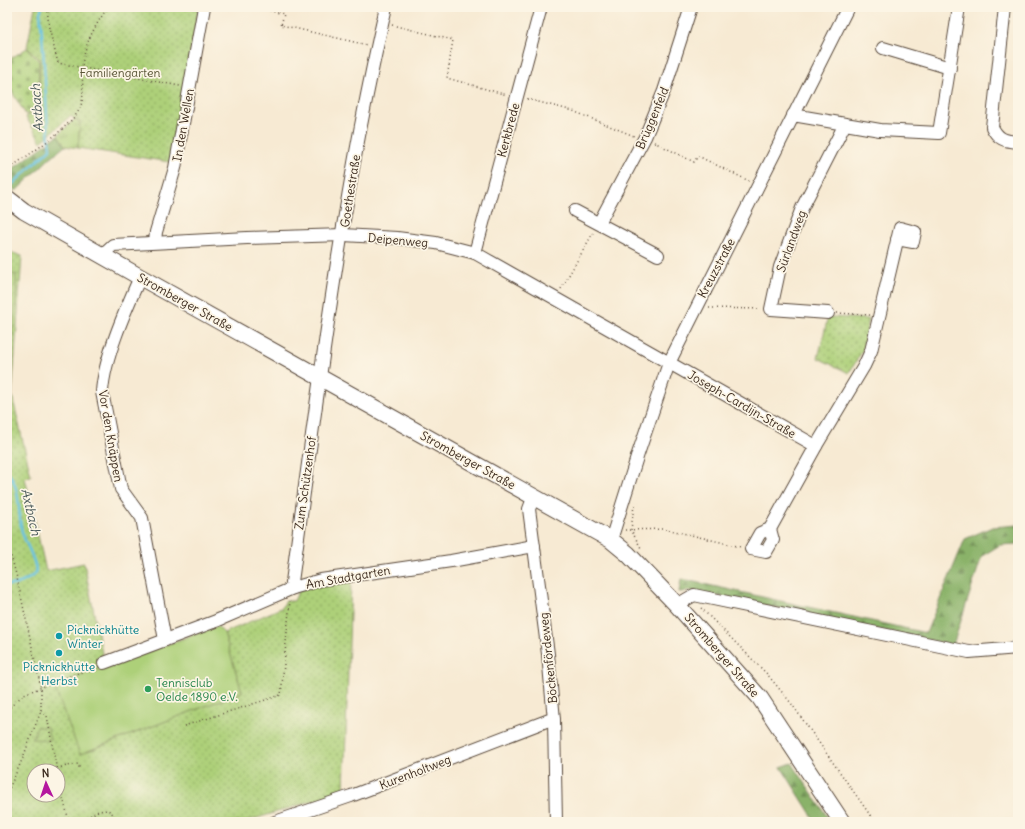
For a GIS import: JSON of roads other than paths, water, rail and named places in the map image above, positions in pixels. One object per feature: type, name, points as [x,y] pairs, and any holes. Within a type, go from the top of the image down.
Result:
[{"type":"main road","name":"Stromberger Straße","points":[[10,200],[140,277],[534,496],[613,535],[628,554],[684,601],[760,698],[842,822]]},
{"type":"street","name":"In den Wellen","points":[[155,242],[156,232],[175,168],[204,7]]},
{"type":"street","name":"Goethestraße","points":[[320,377],[357,144],[376,48],[386,7]]},
{"type":"street","name":"Kerkbrede","points":[[476,253],[541,7]]},
{"type":"street","name":"Brüggenfeld","points":[[599,223],[644,139],[664,91],[691,7]]},
{"type":"street","name":"Kreuzstraße","points":[[613,535],[669,362],[696,305],[848,7]]},
{"type":"street","points":[[794,115],[880,130],[939,133],[959,7]]},
{"type":"street","points":[[1005,7],[992,127],[996,136],[1004,141],[1018,142]]},
{"type":"street","points":[[883,48],[950,68]]},
{"type":"street","name":"Sürlandweg","points":[[828,313],[771,309],[780,266],[802,208],[845,124]]},
{"type":"street","points":[[575,211],[658,255]]},
{"type":"street","name":"Deipenweg","points":[[102,255],[113,245],[343,235],[397,238],[436,243],[476,253],[669,362]]},
{"type":"street","points":[[751,549],[760,533],[770,529],[816,446],[864,366],[871,351],[897,238]]},
{"type":"street","name":"Vor den Knäppen","points":[[140,277],[125,312],[102,379],[102,392],[121,489],[142,518],[166,640]]},
{"type":"street","name":"Joseph-Cardijn-Straße","points":[[669,362],[816,446]]},
{"type":"street","name":"Zum Schützenhof","points":[[293,588],[292,582],[320,377]]},
{"type":"street","name":"Böckenfördeweg","points":[[534,496],[529,509],[548,654],[554,720],[556,822]]},
{"type":"street","name":"Am Stadtgarten","points":[[104,663],[216,621],[293,588],[321,580],[451,561],[534,546]]},
{"type":"street","points":[[684,601],[694,595],[969,652],[1018,648]]},
{"type":"street","name":"Kurenholtweg","points":[[275,822],[351,796],[549,720],[554,720]]},
{"type":"waterway","name":"Axtbach","points":[[7,189],[50,149],[40,13],[42,7]]},
{"type":"waterway","name":"Axtbach","points":[[7,472],[15,485],[22,532],[36,568],[36,573],[30,578],[15,585],[7,585]]},
{"type":"place","name":"Picknickhütte Winter","points":[[59,636]]},
{"type":"place","name":"Picknickhütte Herbst","points":[[59,653]]},
{"type":"place","name":"Tennisclub Oelde 1890 e.V.","points":[[148,689]]},
{"type":"park label","name":"Familiengärten","points":[[120,72]]}]
